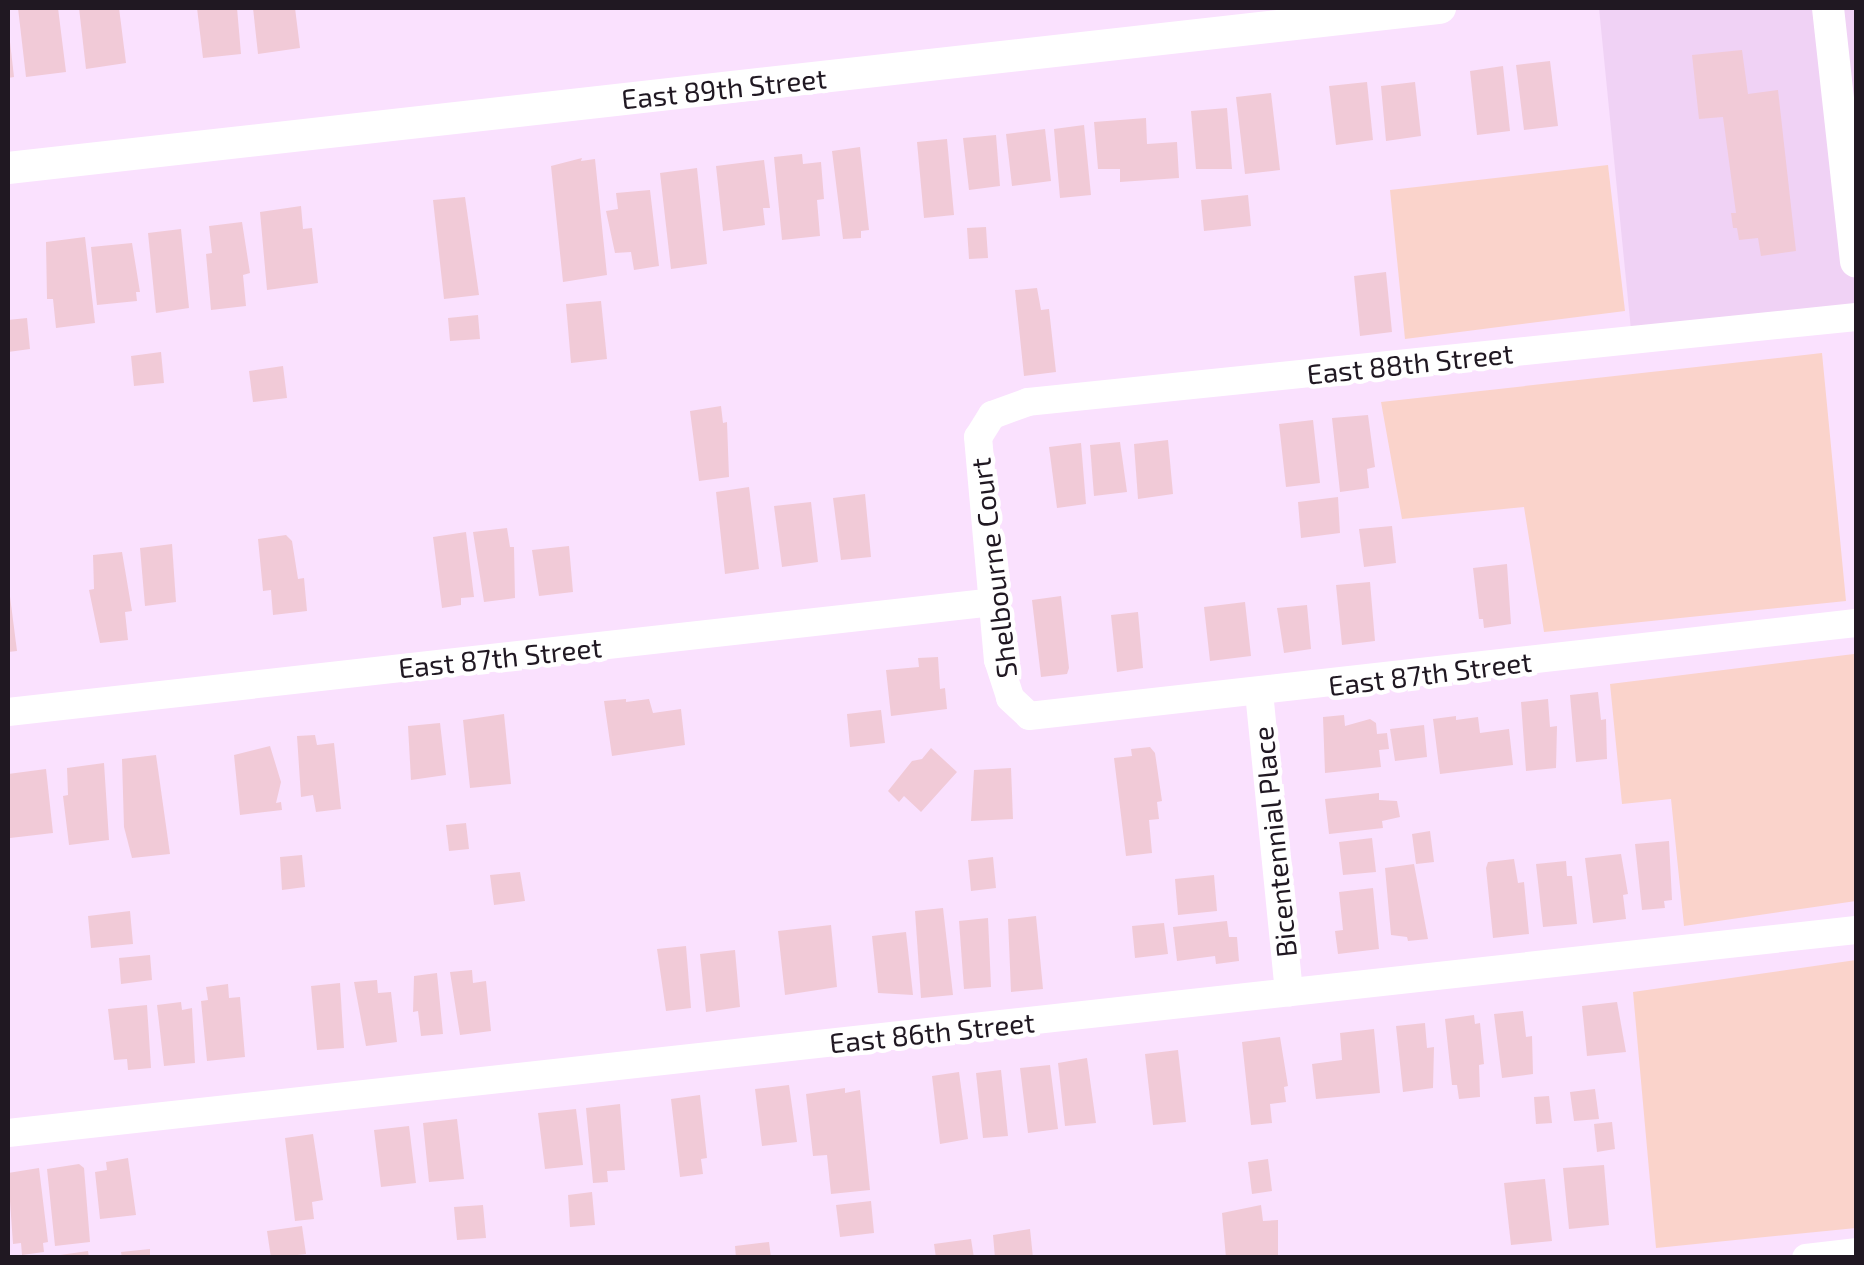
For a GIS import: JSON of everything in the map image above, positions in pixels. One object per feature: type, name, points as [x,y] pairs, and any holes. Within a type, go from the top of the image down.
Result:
[{"type":"street","name":"East 89th Street","points":[[8,168],[1440,8]]},
{"type":"street","points":[[1828,8],[1856,261]]},
{"type":"street","name":"East 88th Street","points":[[978,438],[992,416],[1028,402],[1856,318]]},
{"type":"street","name":"Shelbourne Court","points":[[978,438],[998,660],[1010,698]]},
{"type":"street","name":"East 87th Street","points":[[8,712],[993,602]]},
{"type":"street","name":"East 87th Street","points":[[1010,698],[1028,716],[1856,623]]},
{"type":"street","name":"Bicentennial Place","points":[[1258,692],[1288,992]]},
{"type":"street","name":"East 86th Street","points":[[8,1134],[1856,930]]},
{"type":"street","points":[[1806,1258],[1856,1252]]},
{"type":"shaded area","points":[[1599,8],[1856,8],[1856,317],[1632,340]]},
{"type":"shaded area","points":[[1608,165],[1625,311],[1405,339],[1390,190]]},
{"type":"shaded area","points":[[1822,353],[1846,601],[1544,632],[1524,507],[1402,519],[1381,402]]},
{"type":"shaded area","points":[[1854,654],[1856,901],[1684,926],[1671,799],[1622,804],[1610,684]]},
{"type":"shaded area","points":[[1856,960],[1856,1228],[1656,1248],[1633,992]]},
{"type":"building","points":[[18,8],[58,8],[66,72],[26,77]]},
{"type":"building","points":[[79,8],[119,8],[126,63],[86,69]]},
{"type":"building","points":[[197,8],[237,8],[241,54],[203,58]]},
{"type":"building","points":[[253,8],[295,8],[300,48],[258,54]]},
{"type":"building","points":[[8,42],[14,77],[8,78]]},
{"type":"building","points":[[1742,50],[1748,94],[1778,90],[1796,251],[1761,256],[1758,238],[1739,240],[1731,213],[1736,213],[1723,117],[1699,119],[1692,55]]},
{"type":"building","points":[[1550,61],[1558,126],[1524,130],[1516,65]]},
{"type":"building","points":[[1503,66],[1510,131],[1477,135],[1470,71]]},
{"type":"building","points":[[1367,82],[1373,140],[1336,145],[1329,86]]},
{"type":"building","points":[[1415,82],[1421,136],[1386,141],[1381,86]]},
{"type":"building","points":[[1271,93],[1280,170],[1245,174],[1236,97]]},
{"type":"building","points":[[1227,108],[1232,169],[1196,169],[1191,111]]},
{"type":"building","points":[[1146,118],[1147,144],[1177,142],[1179,178],[1120,182],[1120,169],[1098,169],[1094,122]]},
{"type":"building","points":[[1084,125],[1091,195],[1060,198],[1054,129]]},
{"type":"building","points":[[1045,129],[1051,181],[1012,186],[1006,134]]},
{"type":"building","points":[[996,135],[1000,186],[969,190],[963,138]]},
{"type":"building","points":[[947,139],[954,215],[924,218],[917,142]]},
{"type":"building","points":[[860,147],[869,230],[861,231],[861,238],[843,239],[832,151]]},
{"type":"building","points":[[802,154],[803,164],[821,162],[824,199],[817,200],[820,236],[782,240],[774,157]]},
{"type":"building","points":[[582,158],[581,161],[595,159],[607,275],[563,282],[551,166]]},
{"type":"building","points":[[764,160],[770,208],[763,208],[765,225],[723,231],[716,166]]},
{"type":"building","points":[[697,168],[707,264],[671,269],[660,173]]},
{"type":"building","points":[[650,190],[659,266],[634,270],[631,252],[615,253],[606,211],[618,209],[616,193]]},
{"type":"building","points":[[1248,195],[1251,226],[1204,231],[1201,200]]},
{"type":"building","points":[[465,197],[479,295],[444,299],[433,200]]},
{"type":"building","points":[[301,206],[303,229],[312,228],[318,283],[267,290],[260,212]]},
{"type":"building","points":[[242,222],[250,273],[243,275],[246,306],[211,310],[206,254],[212,253],[209,226]]},
{"type":"building","points":[[986,227],[988,258],[969,259],[967,228]]},
{"type":"building","points":[[181,229],[189,308],[156,313],[148,233]]},
{"type":"building","points":[[85,237],[95,323],[56,328],[53,299],[47,299],[46,242]]},
{"type":"building","points":[[132,243],[140,292],[136,292],[137,301],[97,305],[91,247]]},
{"type":"building","points":[[1386,272],[1392,332],[1360,336],[1354,276]]},
{"type":"building","points":[[1037,288],[1041,310],[1049,309],[1056,372],[1024,376],[1015,290]]},
{"type":"building","points":[[601,301],[607,359],[571,363],[566,304]]},
{"type":"building","points":[[478,315],[480,339],[450,341],[448,318]]},
{"type":"building","points":[[27,318],[30,349],[8,352],[8,320]]},
{"type":"building","points":[[161,352],[164,383],[134,386],[131,356]]},
{"type":"building","points":[[283,366],[287,398],[253,402],[249,371]]},
{"type":"building","points":[[721,406],[723,423],[727,422],[729,477],[699,481],[690,411]]},
{"type":"building","points":[[1368,415],[1375,467],[1367,469],[1369,488],[1340,492],[1332,418]]},
{"type":"building","points":[[1313,420],[1320,483],[1286,487],[1279,424]]},
{"type":"building","points":[[1168,440],[1173,494],[1138,499],[1134,444]]},
{"type":"building","points":[[1120,442],[1127,492],[1094,496],[1090,445]]},
{"type":"building","points":[[1081,443],[1086,504],[1057,508],[1049,447]]},
{"type":"building","points":[[749,487],[759,569],[725,574],[716,492]]},
{"type":"building","points":[[865,494],[871,557],[841,560],[833,498]]},
{"type":"building","points":[[1338,497],[1340,533],[1301,538],[1298,502]]},
{"type":"building","points":[[811,502],[818,562],[782,567],[774,506]]},
{"type":"building","points":[[1392,526],[1396,563],[1364,567],[1359,529]]},
{"type":"building","points":[[507,528],[510,547],[514,547],[515,598],[484,602],[473,532]]},
{"type":"building","points":[[466,532],[474,597],[461,598],[461,605],[442,608],[433,537]]},
{"type":"building","points":[[286,535],[292,541],[298,579],[304,578],[307,611],[273,615],[271,590],[263,591],[258,539]]},
{"type":"building","points":[[172,544],[176,602],[145,606],[140,548]]},
{"type":"building","points":[[569,546],[573,592],[539,596],[532,550]]},
{"type":"building","points":[[122,552],[132,611],[125,612],[128,640],[100,643],[89,590],[94,589],[93,555]]},
{"type":"building","points":[[1507,564],[1511,624],[1484,628],[1483,619],[1479,619],[1473,568]]},
{"type":"building","points":[[8,581],[17,651],[8,652]]},
{"type":"building","points":[[1370,582],[1375,641],[1342,645],[1336,585]]},
{"type":"building","points":[[1061,596],[1069,668],[1067,674],[1041,677],[1032,600]]},
{"type":"building","points":[[1245,602],[1251,656],[1210,661],[1204,607]]},
{"type":"building","points":[[1307,605],[1311,649],[1284,653],[1277,608]]},
{"type":"building","points":[[1138,612],[1143,668],[1117,672],[1111,615]]},
{"type":"building","points":[[938,657],[940,689],[945,688],[947,709],[891,716],[886,670],[919,667],[918,658]]},
{"type":"building","points":[[1598,692],[1601,720],[1606,719],[1607,759],[1576,762],[1570,695]]},
{"type":"building","points":[[649,699],[653,713],[681,709],[685,745],[612,756],[604,701]]},
{"type":"building","points":[[1548,699],[1550,727],[1557,726],[1556,768],[1526,771],[1521,702]]},
{"type":"building","points":[[881,710],[885,743],[850,747],[847,714]]},
{"type":"building","points":[[504,714],[511,784],[470,788],[463,720]]},
{"type":"building","points":[[1344,715],[1345,726],[1370,719],[1376,723],[1377,734],[1387,733],[1389,749],[1379,750],[1381,767],[1325,773],[1323,717]]},
{"type":"building","points":[[1456,716],[1456,720],[1478,717],[1480,733],[1509,729],[1513,765],[1440,774],[1433,719]]},
{"type":"building","points":[[440,723],[446,775],[411,780],[408,726]]},
{"type":"building","points":[[1424,725],[1427,757],[1395,761],[1390,729]]},
{"type":"building","points":[[315,735],[317,745],[334,743],[341,809],[316,812],[313,795],[301,797],[297,736]]},
{"type":"building","points":[[270,746],[281,782],[276,803],[281,802],[282,810],[240,815],[234,755]]},
{"type":"building","points":[[1150,747],[1155,753],[1162,801],[1157,802],[1159,819],[1149,820],[1152,853],[1126,856],[1114,758],[1132,756],[1131,749]]},
{"type":"building","points":[[931,748],[957,772],[921,812],[904,796],[899,802],[888,791],[912,761],[922,759]]},
{"type":"building","points":[[156,755],[170,854],[132,858],[124,827],[122,759]]},
{"type":"building","points":[[104,763],[109,840],[69,845],[63,796],[68,795],[67,768]]},
{"type":"building","points":[[1011,768],[1013,819],[971,821],[974,770]]},
{"type":"building","points":[[46,769],[53,833],[10,838],[8,774]]},
{"type":"building","points":[[1379,793],[1379,800],[1397,801],[1400,817],[1382,821],[1383,828],[1329,834],[1325,799]]},
{"type":"building","points":[[466,823],[469,849],[449,851],[446,825]]},
{"type":"building","points":[[1430,831],[1434,862],[1416,864],[1412,834]]},
{"type":"building","points":[[1372,838],[1376,872],[1343,875],[1339,842]]},
{"type":"building","points":[[1669,841],[1672,900],[1664,901],[1665,908],[1642,910],[1635,844]]},
{"type":"building","points":[[1621,854],[1628,894],[1623,895],[1626,919],[1593,923],[1585,858]]},
{"type":"building","points":[[302,855],[305,887],[282,890],[280,857]]},
{"type":"building","points":[[993,857],[996,888],[971,891],[968,860]]},
{"type":"building","points":[[1514,859],[1518,883],[1524,882],[1529,934],[1493,938],[1486,868],[1488,862]]},
{"type":"building","points":[[1566,861],[1567,876],[1572,876],[1577,924],[1543,927],[1536,864]]},
{"type":"building","points":[[1414,864],[1428,939],[1408,941],[1407,937],[1391,935],[1385,868]]},
{"type":"building","points":[[520,872],[525,901],[494,905],[490,875]]},
{"type":"building","points":[[1214,875],[1217,911],[1178,915],[1175,879]]},
{"type":"building","points":[[1373,888],[1379,949],[1338,954],[1335,931],[1343,930],[1339,892]]},
{"type":"building","points":[[943,908],[953,995],[921,998],[915,911]]},
{"type":"building","points":[[130,911],[133,944],[91,948],[88,916]]},
{"type":"building","points":[[1036,916],[1043,989],[1011,992],[1008,919]]},
{"type":"building","points":[[988,918],[991,987],[964,989],[959,921]]},
{"type":"building","points":[[1227,921],[1229,937],[1237,937],[1239,961],[1216,964],[1215,956],[1177,961],[1173,927]]},
{"type":"building","points":[[1164,923],[1168,954],[1135,958],[1132,926]]},
{"type":"building","points":[[831,925],[837,987],[785,995],[778,931]]},
{"type":"building","points":[[906,932],[913,995],[878,993],[872,936]]},
{"type":"building","points":[[686,946],[691,1008],[666,1011],[657,949]]},
{"type":"building","points":[[735,950],[740,1007],[706,1012],[700,954]]},
{"type":"building","points":[[150,955],[152,980],[121,984],[119,958]]},
{"type":"building","points":[[472,970],[473,983],[486,981],[491,1031],[460,1035],[450,972]]},
{"type":"building","points":[[437,973],[443,1034],[421,1036],[418,1011],[413,1012],[414,976]]},
{"type":"building","points":[[377,980],[378,993],[391,992],[397,1042],[366,1046],[354,982]]},
{"type":"building","points":[[340,983],[344,1048],[317,1050],[311,986]]},
{"type":"building","points":[[228,984],[229,998],[240,997],[245,1057],[207,1061],[201,1001],[208,1000],[206,987]]},
{"type":"building","points":[[181,1002],[182,1010],[192,1008],[195,1063],[164,1066],[157,1005]]},
{"type":"building","points":[[1617,1002],[1626,1052],[1587,1056],[1582,1006]]},
{"type":"building","points":[[147,1005],[151,1068],[128,1070],[127,1059],[114,1060],[108,1009]]},
{"type":"building","points":[[1523,1011],[1526,1037],[1532,1036],[1533,1074],[1502,1078],[1494,1014]]},
{"type":"building","points":[[1474,1015],[1475,1024],[1480,1023],[1484,1064],[1479,1065],[1480,1097],[1459,1099],[1457,1085],[1452,1085],[1445,1019]]},
{"type":"building","points":[[1425,1023],[1427,1048],[1434,1047],[1433,1088],[1403,1092],[1396,1026]]},
{"type":"building","points":[[1374,1029],[1380,1093],[1316,1099],[1312,1064],[1342,1060],[1340,1033]]},
{"type":"building","points":[[1280,1037],[1288,1086],[1284,1087],[1286,1102],[1270,1104],[1272,1123],[1251,1125],[1242,1042]]},
{"type":"building","points":[[1178,1050],[1186,1122],[1153,1125],[1145,1054]]},
{"type":"building","points":[[1087,1058],[1096,1123],[1065,1126],[1058,1063]]},
{"type":"building","points":[[1050,1065],[1058,1129],[1028,1133],[1020,1068]]},
{"type":"building","points":[[1001,1070],[1008,1136],[983,1138],[976,1073]]},
{"type":"building","points":[[959,1072],[968,1139],[940,1144],[932,1076]]},
{"type":"building","points":[[789,1085],[797,1142],[762,1146],[755,1089]]},
{"type":"building","points":[[845,1088],[845,1093],[860,1090],[870,1190],[831,1194],[827,1155],[813,1156],[806,1094]]},
{"type":"building","points":[[1595,1089],[1599,1119],[1574,1121],[1570,1092]]},
{"type":"building","points":[[700,1095],[707,1158],[701,1159],[703,1174],[680,1177],[671,1099]]},
{"type":"building","points":[[1549,1096],[1552,1123],[1536,1124],[1534,1097]]},
{"type":"building","points":[[620,1104],[625,1170],[607,1171],[608,1182],[593,1183],[586,1108]]},
{"type":"building","points":[[576,1109],[583,1165],[545,1169],[538,1113]]},
{"type":"building","points":[[457,1119],[464,1179],[429,1182],[423,1123]]},
{"type":"building","points":[[1612,1122],[1615,1149],[1597,1152],[1594,1124]]},
{"type":"building","points":[[409,1126],[416,1183],[381,1187],[374,1130]]},
{"type":"building","points":[[313,1134],[323,1200],[312,1202],[314,1219],[295,1221],[285,1138]]},
{"type":"building","points":[[128,1158],[136,1215],[100,1219],[95,1172],[107,1170],[106,1162]]},
{"type":"building","points":[[1268,1159],[1272,1191],[1252,1194],[1248,1162]]},
{"type":"building","points":[[79,1164],[84,1168],[90,1242],[55,1246],[47,1169]]},
{"type":"building","points":[[1604,1165],[1609,1225],[1569,1229],[1563,1168]]},
{"type":"building","points":[[39,1168],[48,1242],[43,1243],[44,1252],[22,1255],[21,1243],[13,1244],[8,1173]]},
{"type":"building","points":[[1545,1179],[1552,1241],[1511,1245],[1504,1183]]},
{"type":"building","points":[[592,1192],[595,1225],[570,1227],[568,1195]]},
{"type":"building","points":[[871,1201],[874,1233],[840,1237],[836,1205]]},
{"type":"building","points":[[483,1205],[486,1238],[457,1240],[454,1207]]},
{"type":"building","points":[[1261,1205],[1263,1221],[1278,1220],[1278,1258],[1226,1258],[1222,1213]]},
{"type":"building","points":[[302,1226],[306,1254],[271,1258],[267,1231]]},
{"type":"building","points":[[1030,1229],[1033,1258],[995,1258],[993,1235]]},
{"type":"building","points":[[971,1239],[974,1258],[936,1258],[934,1244]]},
{"type":"building","points":[[769,1242],[771,1258],[736,1258],[735,1246]]},
{"type":"building","points":[[150,1249],[150,1258],[122,1258],[121,1252]]},
{"type":"building","points":[[88,1251],[89,1258],[60,1258],[60,1255]]}]
